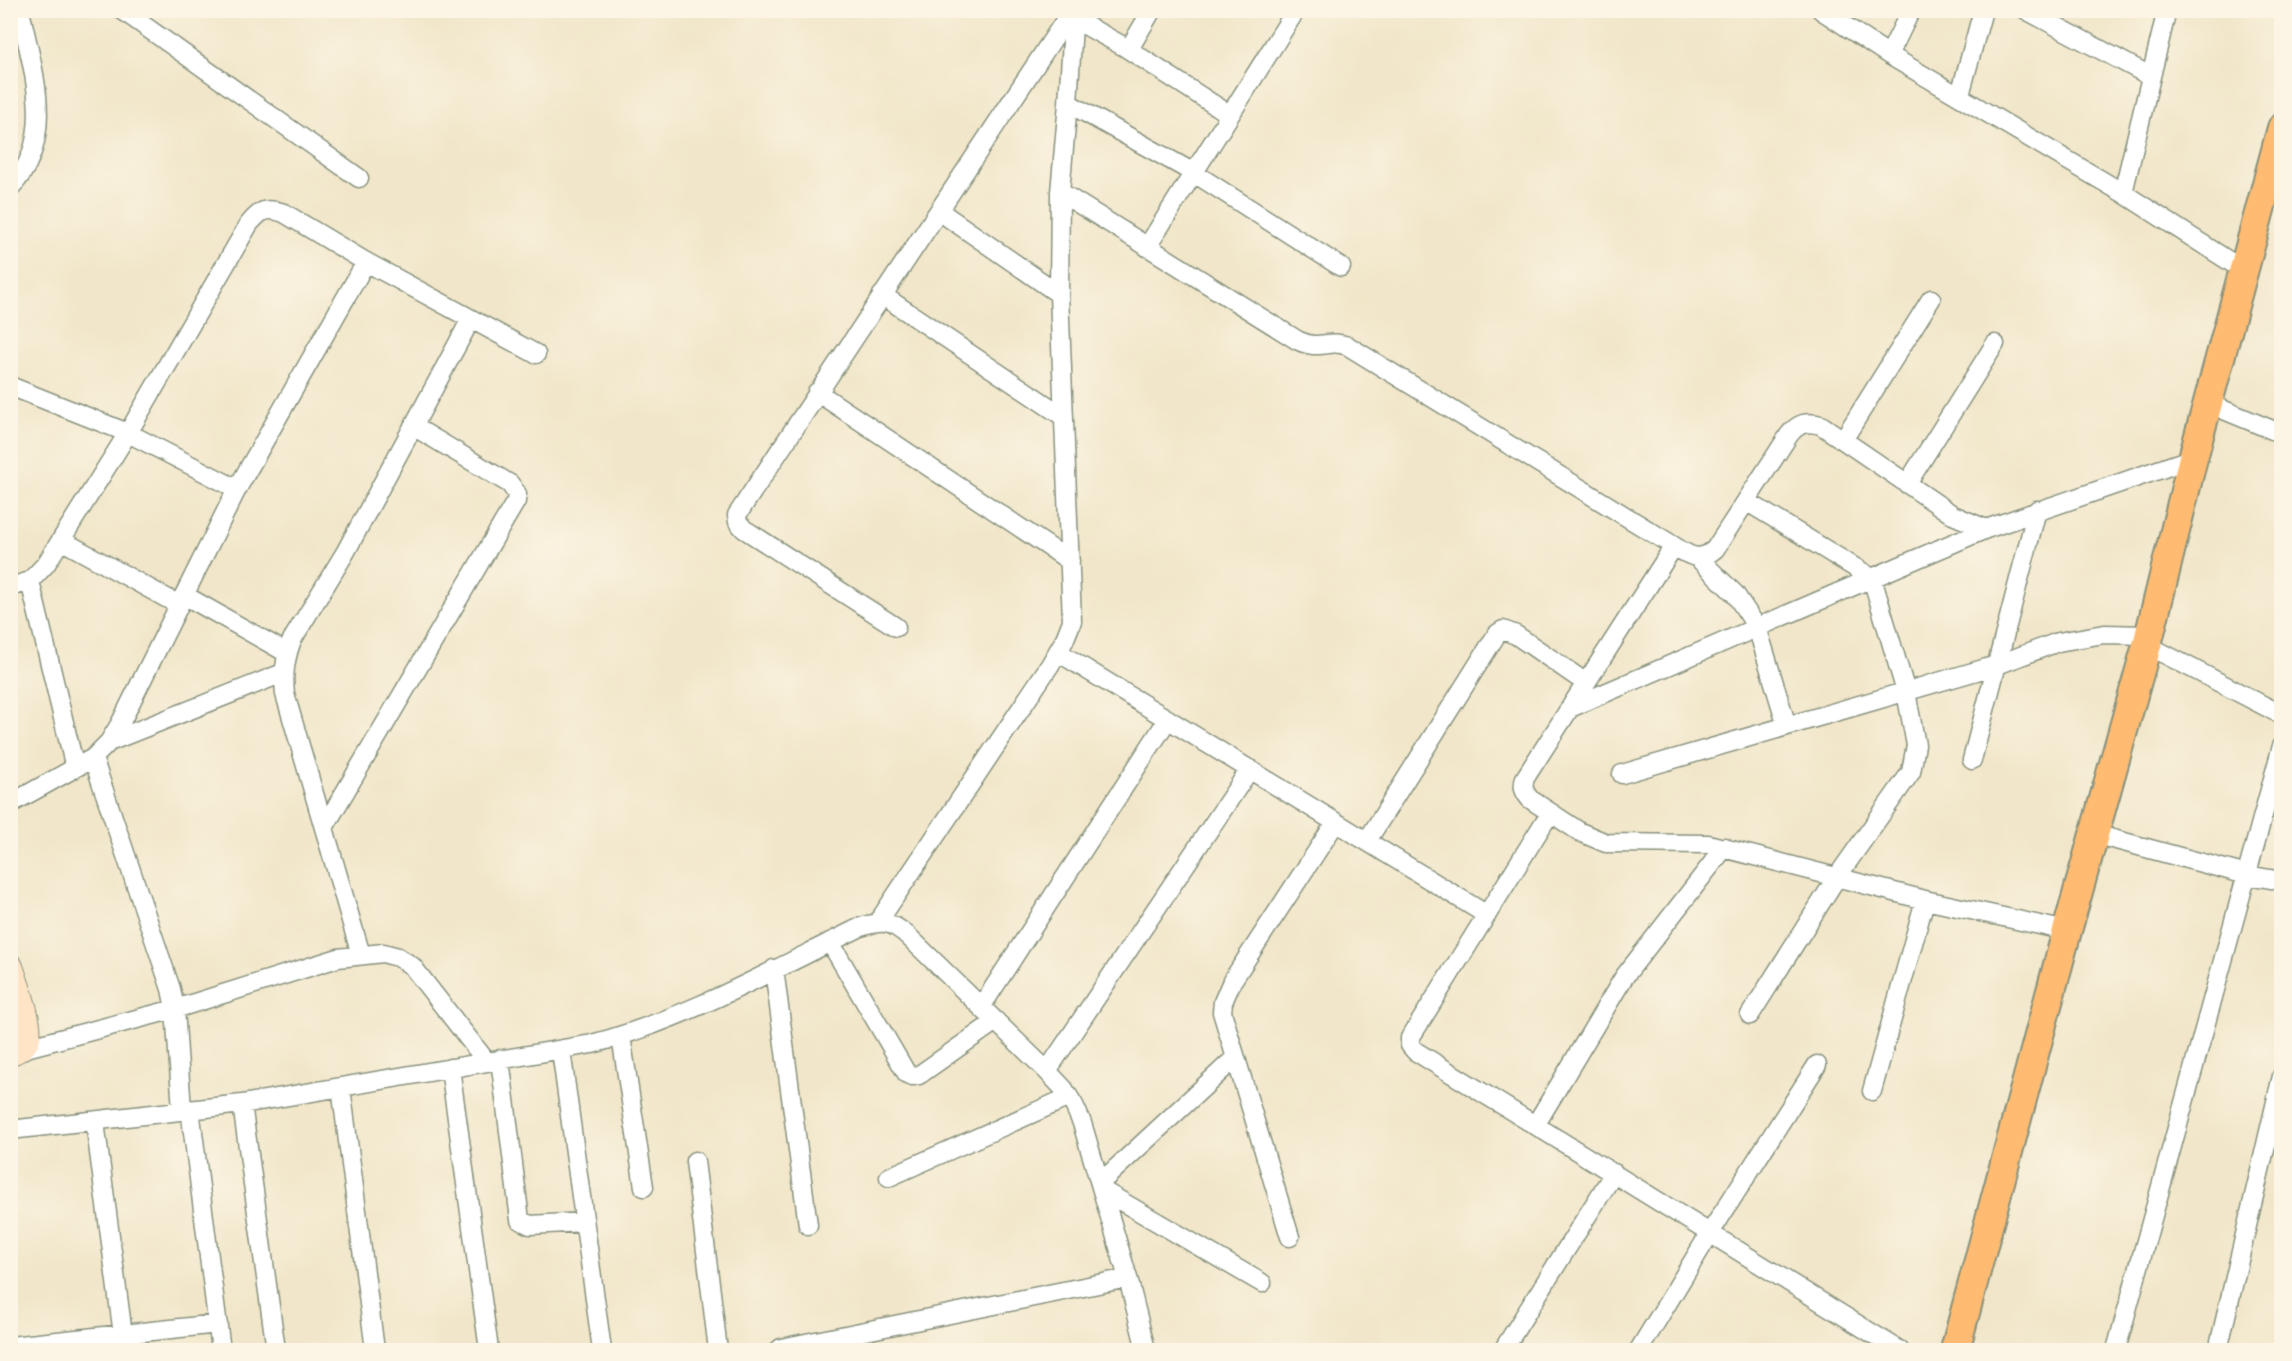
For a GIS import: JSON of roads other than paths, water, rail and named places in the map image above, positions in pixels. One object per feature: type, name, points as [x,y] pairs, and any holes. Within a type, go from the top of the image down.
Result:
[{"type":"main road","points":[[1955,1350],[2067,931],[2149,640],[2207,403],[2282,128]]},
{"type":"street","points":[[10,188],[24,172],[33,152],[38,120],[38,99],[18,41],[20,10]]},
{"type":"street","points":[[122,10],[359,178]]},
{"type":"street","points":[[1123,46],[1132,44],[1152,10]]},
{"type":"street","points":[[1147,247],[1296,10]]},
{"type":"street","points":[[1821,10],[1889,55],[2122,193],[2243,270]]},
{"type":"street","points":[[1889,55],[1911,10]]},
{"type":"street","points":[[1960,95],[1983,10]]},
{"type":"street","points":[[2026,10],[2150,76]]},
{"type":"street","points":[[2122,193],[2167,10]]},
{"type":"street","points":[[1073,13],[1230,115]]},
{"type":"street","points":[[878,922],[1058,652],[1072,621],[1059,294],[1060,192],[1073,13]]},
{"type":"street","points":[[896,627],[744,529],[738,522],[737,515],[882,295],[1073,13]]},
{"type":"street","points":[[1068,103],[1194,173],[1341,267]]},
{"type":"street","points":[[1060,192],[1304,344],[1318,346],[1340,343],[1348,346],[1697,558],[1735,594],[1757,627],[1787,726]]},
{"type":"street","points":[[10,587],[30,581],[46,564],[128,433],[249,224],[260,212],[272,209],[284,213],[366,262],[536,354]]},
{"type":"street","points":[[939,211],[1059,294]]},
{"type":"street","points":[[10,804],[93,758],[109,742],[237,489],[366,262]]},
{"type":"street","points":[[882,295],[1064,417]]},
{"type":"street","points":[[1843,440],[1931,299]]},
{"type":"street","points":[[361,955],[285,694],[283,673],[292,640],[345,553],[471,318]]},
{"type":"street","points":[[1907,484],[1995,344]]},
{"type":"street","points":[[10,386],[128,433],[237,489]]},
{"type":"street","points":[[817,393],[1070,561]]},
{"type":"street","points":[[2207,403],[2282,434]]},
{"type":"street","points":[[1697,558],[1706,557],[1715,549],[1789,435],[1801,424],[1811,422],[1821,425],[1953,515],[1986,529]]},
{"type":"street","points":[[325,826],[516,501],[517,494],[510,484],[413,426]]},
{"type":"street","points":[[1570,708],[1986,529],[2193,458]]},
{"type":"street","points":[[1746,501],[1872,578],[1906,692],[1916,745],[1911,772],[1837,877],[1750,1015]]},
{"type":"street","points":[[1972,760],[2037,510]]},
{"type":"street","points":[[61,540],[287,653]]},
{"type":"street","points":[[1674,546],[1523,784],[1524,792],[1530,799],[1580,832],[1606,843],[1691,842],[1725,847],[1925,900],[2067,931]]},
{"type":"street","points":[[30,581],[75,768]]},
{"type":"street","points":[[1367,841],[1497,634],[1503,630],[1509,632],[1586,683]]},
{"type":"street","points":[[1622,774],[1997,665],[2076,637],[2104,634],[2149,640],[2282,715]]},
{"type":"street","points":[[1058,652],[1487,915]]},
{"type":"street","points":[[109,742],[283,673]]},
{"type":"street","points":[[981,1006],[1168,719]]},
{"type":"street","points":[[2116,1350],[2282,746]]},
{"type":"street","points":[[93,758],[163,964],[175,1009],[186,1109],[221,1350]]},
{"type":"street","points":[[1047,1071],[1250,770]]},
{"type":"street","points":[[1550,813],[1410,1038],[1410,1045],[1415,1051],[1899,1350]]},
{"type":"street","points":[[1290,1237],[1222,1012],[1228,990],[1336,822]]},
{"type":"street","points":[[2094,834],[2247,875],[2282,881]]},
{"type":"street","points":[[1536,1124],[1624,977],[1725,847]]},
{"type":"street","points":[[1872,1091],[1925,900]]},
{"type":"street","points":[[10,1130],[242,1104],[561,1050],[621,1036],[701,1005],[861,927],[878,922],[895,925],[1047,1071],[1069,1097],[1082,1122],[1128,1278],[1146,1350]]},
{"type":"street","points":[[830,942],[907,1074],[919,1075],[996,1021]]},
{"type":"street","points":[[14,1051],[175,1009],[338,958],[383,953],[398,957],[412,966],[493,1060],[520,1220],[530,1225],[584,1222]]},
{"type":"street","points":[[10,967],[28,1027],[27,1038],[14,1051]]},
{"type":"street","points":[[774,969],[808,1225]]},
{"type":"street","points":[[621,1036],[644,1187]]},
{"type":"street","points":[[561,1050],[602,1350]]},
{"type":"street","points":[[1101,1187],[1235,1058]]},
{"type":"street","points":[[1640,1350],[1710,1233],[1817,1065]]},
{"type":"street","points":[[450,1068],[489,1350]]},
{"type":"street","points":[[2218,1350],[2282,1076]]},
{"type":"street","points":[[341,1087],[375,1350]]},
{"type":"street","points":[[889,1177],[1069,1097]]},
{"type":"street","points":[[242,1104],[276,1350]]},
{"type":"street","points":[[94,1122],[124,1343]]},
{"type":"street","points":[[695,1161],[718,1350]]},
{"type":"street","points":[[1503,1350],[1614,1173]]},
{"type":"street","points":[[1101,1187],[1262,1283]]},
{"type":"street","points":[[779,1350],[1128,1278]]},
{"type":"street","points":[[10,1346],[124,1343],[218,1324]]}]
